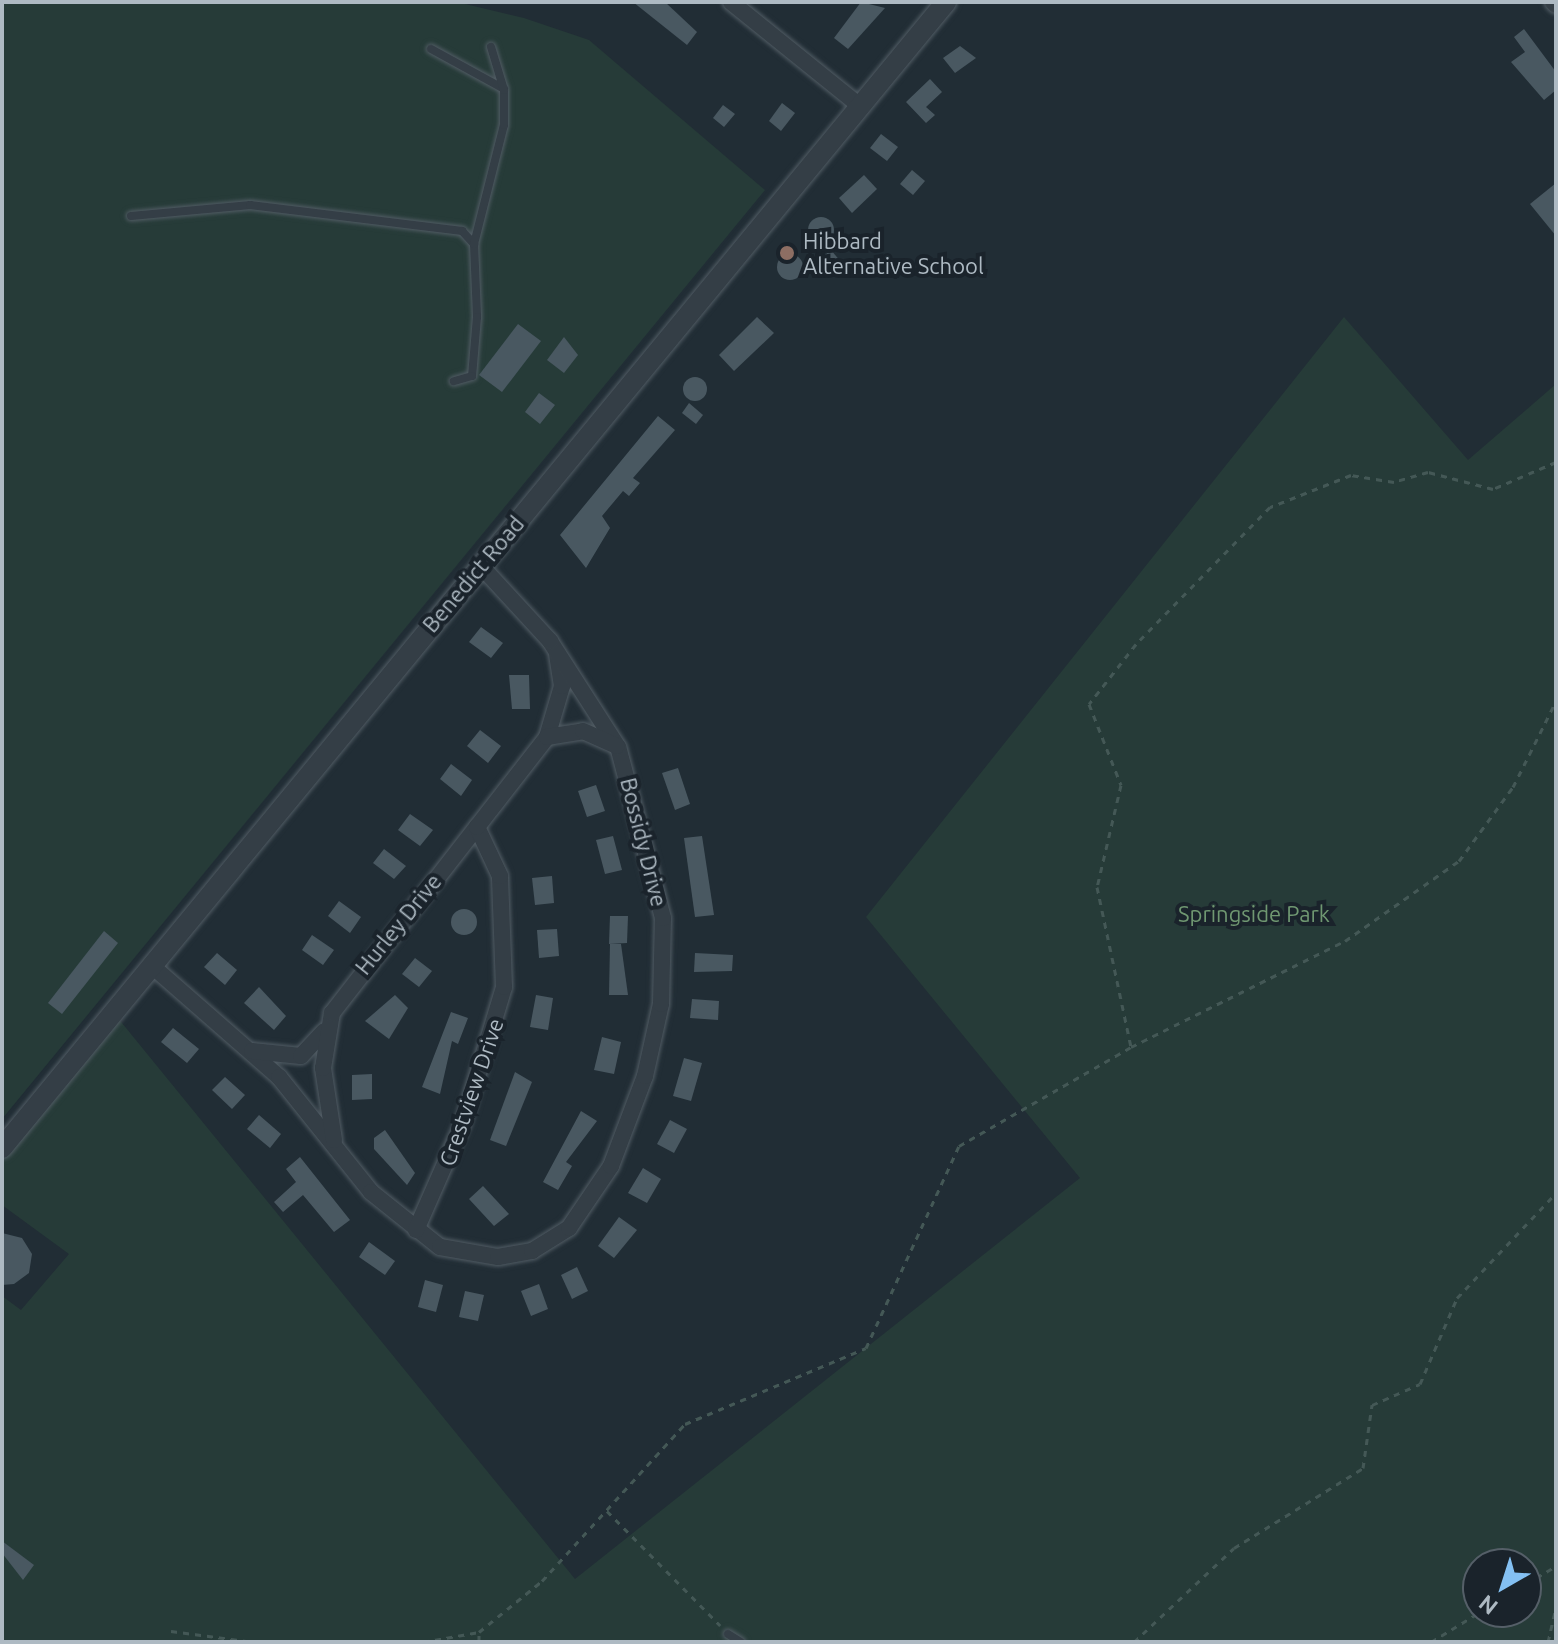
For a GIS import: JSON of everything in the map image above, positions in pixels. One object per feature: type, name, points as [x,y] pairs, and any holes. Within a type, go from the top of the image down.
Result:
[{"type":"street","points":[[731,2],[861,107]]},
{"type":"street","name":"Benedict Road","points":[[2,1148],[946,2]]},
{"type":"street","name":"Bossidy Drive","points":[[151,965],[250,1050],[337,1151],[416,1230],[471,1255],[498,1257],[552,1241],[591,1199],[632,1116],[661,1004],[663,918],[618,747],[556,650],[480,565]]},
{"type":"street","points":[[477,827],[547,737],[562,686],[556,650]]},
{"type":"street","points":[[547,737],[583,731],[618,747]]},
{"type":"street","name":"Hurley Drive","points":[[250,1050],[301,1056],[327,1026],[347,988],[477,827]]},
{"type":"street","name":"Crestview Drive","points":[[416,1230],[463,1123],[504,987],[500,876],[477,827]]},
{"type":"street","name":"Hurley Drive","points":[[327,1026],[324,1101],[337,1151]]},
{"type":"lane","points":[[454,381],[472,376],[474,244],[496,165],[504,90],[491,47]]},
{"type":"lane","points":[[431,49],[504,90]]},
{"type":"lane","points":[[131,216],[250,205],[439,223],[474,244]]},
{"type":"lane","points":[[728,1634],[741,1642]]},
{"type":"path","points":[[1131,1047],[1097,887],[1121,785],[1089,704],[1136,644],[1270,507],[1351,475],[1394,482],[1428,472],[1493,489],[1556,462]]},
{"type":"path","points":[[423,1642],[479,1632],[542,1581],[685,1424],[866,1348],[959,1146],[1131,1047],[1345,941],[1459,861],[1513,787],[1556,701]]},
{"type":"path","points":[[1134,1642],[1234,1548],[1363,1468],[1372,1405],[1420,1384],[1457,1298],[1556,1193]]},
{"type":"path","points":[[606,1510],[728,1634]]},
{"type":"path","points":[[1548,1642],[1556,1606]]},
{"type":"path","points":[[1431,1642],[1462,1623]]},
{"type":"path","points":[[171,1631],[253,1642]]},
{"type":"path","points":[[479,1632],[479,1642]]},
{"type":"green space","points":[[2,2],[457,2],[524,18],[589,40],[765,190],[2,1119]]},
{"type":"green space","name":"Springside Park","points":[[1344,317],[1468,460],[1556,384],[1556,1642],[2,1642],[2,1296],[21,1310],[69,1254],[2,1205],[2,1148],[113,1012],[575,1579],[1080,1178],[866,917]]},
{"type":"building","points":[[633,2],[665,2],[697,32],[687,45]]},
{"type":"building","points":[[861,2],[885,8],[848,49],[834,38]]},
{"type":"building","points":[[1524,29],[1556,72],[1556,90],[1544,100],[1511,62],[1525,52],[1514,37]]},
{"type":"building","points":[[960,46],[976,58],[955,73],[943,58]]},
{"type":"building","points":[[930,79],[942,92],[926,107],[935,115],[926,123],[906,102]]},
{"type":"building","points":[[782,103],[795,113],[781,131],[769,121]]},
{"type":"building","points":[[723,105],[735,114],[724,127],[713,118]]},
{"type":"building","points":[[881,134],[898,147],[887,161],[870,148]]},
{"type":"building","points":[[912,170],[925,181],[913,195],[900,184]]},
{"type":"building","points":[[864,175],[877,189],[852,213],[839,198]]},
{"type":"building","points":[[1556,183],[1556,236],[1530,204]]},
{"type":"building","points":[[821,217],[830,221],[834,230],[830,239],[821,243],[812,239],[808,230],[812,221]]},
{"type":"building","points":[[831,250],[841,262],[829,271],[820,259]]},
{"type":"building","points":[[790,254],[799,258],[803,267],[799,276],[790,280],[781,276],[777,267],[781,258]]},
{"type":"building","points":[[757,317],[774,333],[734,371],[719,355]]},
{"type":"building","points":[[518,324],[541,341],[502,392],[479,375]]},
{"type":"building","points":[[564,337],[578,355],[564,373],[547,360]]},
{"type":"building","points":[[695,377],[704,380],[707,389],[704,398],[695,401],[686,398],[683,389],[686,380]]},
{"type":"building","points":[[539,393],[555,405],[540,424],[525,412]]},
{"type":"building","points":[[689,403],[703,415],[696,424],[682,413]]},
{"type":"building","points":[[658,416],[675,430],[633,478],[640,483],[629,496],[623,491],[602,516],[610,528],[586,568],[560,535]]},
{"type":"building","points":[[481,627],[503,643],[491,658],[469,642]]},
{"type":"building","points":[[509,675],[529,675],[530,709],[512,709]]},
{"type":"building","points":[[480,730],[501,746],[488,763],[467,746]]},
{"type":"building","points":[[451,764],[472,780],[461,796],[440,779]]},
{"type":"building","points":[[678,768],[690,804],[675,810],[662,773]]},
{"type":"building","points":[[596,785],[605,811],[587,817],[578,791]]},
{"type":"building","points":[[410,814],[433,830],[420,846],[398,830]]},
{"type":"building","points":[[613,836],[622,870],[605,874],[596,840]]},
{"type":"building","points":[[702,836],[714,915],[695,917],[684,838]]},
{"type":"building","points":[[384,849],[406,866],[394,879],[373,863]]},
{"type":"building","points":[[552,876],[554,903],[535,905],[532,878]]},
{"type":"building","points":[[339,901],[361,917],[350,933],[328,916]]},
{"type":"building","points":[[464,909],[473,913],[477,922],[473,931],[464,935],[455,931],[451,922],[455,913]]},
{"type":"building","points":[[610,916],[628,916],[627,943],[609,944]]},
{"type":"building","points":[[557,929],[559,956],[539,958],[537,930]]},
{"type":"building","points":[[104,931],[118,943],[62,1014],[48,1003]]},
{"type":"building","points":[[312,935],[334,950],[323,965],[302,950]]},
{"type":"building","points":[[610,944],[621,944],[628,995],[609,995]]},
{"type":"building","points":[[217,953],[237,970],[225,985],[204,967]]},
{"type":"building","points":[[695,953],[733,955],[732,971],[694,972]]},
{"type":"building","points":[[415,958],[432,971],[419,987],[402,974]]},
{"type":"building","points":[[259,987],[286,1016],[274,1030],[244,1003]]},
{"type":"building","points":[[395,995],[408,1008],[389,1039],[365,1021]]},
{"type":"building","points":[[536,995],[553,998],[548,1030],[530,1027]]},
{"type":"building","points":[[692,999],[719,1001],[718,1020],[690,1018]]},
{"type":"building","points":[[451,1012],[468,1018],[458,1044],[452,1041],[440,1094],[422,1087]]},
{"type":"building","points":[[173,1028],[199,1049],[187,1063],[161,1042]]},
{"type":"building","points":[[602,1037],[621,1042],[614,1074],[594,1070]]},
{"type":"building","points":[[684,1058],[702,1063],[691,1101],[673,1096]]},
{"type":"building","points":[[515,1072],[532,1082],[506,1146],[490,1140]]},
{"type":"building","points":[[372,1074],[372,1099],[352,1100],[352,1075]]},
{"type":"building","points":[[225,1077],[245,1095],[232,1109],[212,1090]]},
{"type":"building","points":[[581,1111],[597,1121],[566,1162],[572,1166],[558,1190],[543,1182]]},
{"type":"building","points":[[259,1115],[281,1134],[270,1148],[247,1129]]},
{"type":"building","points":[[670,1120],[687,1129],[674,1153],[657,1144]]},
{"type":"building","points":[[385,1130],[415,1173],[407,1185],[374,1149],[374,1138]]},
{"type":"building","points":[[300,1157],[350,1220],[334,1232],[303,1195],[283,1212],[274,1202],[296,1182],[286,1169]]},
{"type":"building","points":[[643,1168],[661,1179],[647,1203],[628,1193]]},
{"type":"building","points":[[483,1186],[509,1214],[494,1226],[469,1199]]},
{"type":"building","points":[[619,1217],[637,1230],[614,1258],[598,1246]]},
{"type":"building","points":[[2,1233],[22,1238],[32,1254],[29,1273],[14,1284],[2,1285]]},
{"type":"building","points":[[369,1242],[395,1261],[385,1275],[359,1257]]},
{"type":"building","points":[[577,1267],[588,1291],[572,1299],[561,1275]]},
{"type":"building","points":[[425,1280],[443,1285],[436,1312],[418,1307]]},
{"type":"building","points":[[539,1284],[548,1309],[531,1316],[521,1291]]},
{"type":"building","points":[[465,1291],[484,1295],[478,1321],[459,1317]]},
{"type":"building","points":[[2,1541],[34,1565],[23,1580],[2,1553]]},
{"type":"place","name":"Hibbard Alternative School","points":[[787,253]]}]
